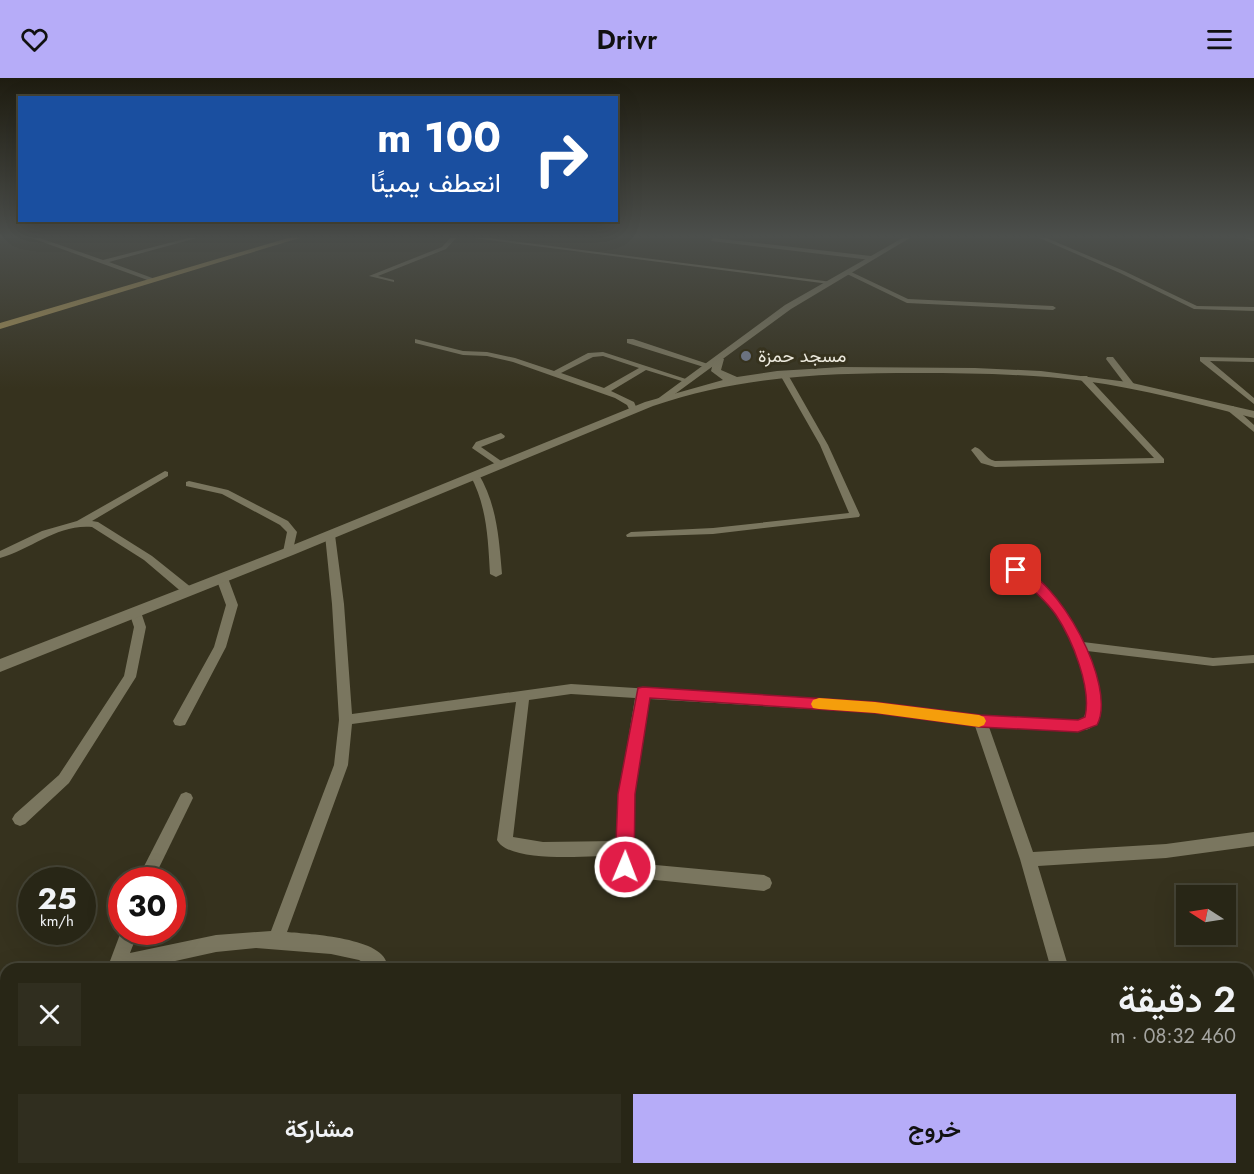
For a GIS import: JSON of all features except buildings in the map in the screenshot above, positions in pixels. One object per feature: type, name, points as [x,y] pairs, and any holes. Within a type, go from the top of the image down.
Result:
[{"type":"main road","points":[[0,326],[129,287]]},
{"type":"main road","points":[[715,365],[723,376],[737,380]]},
{"type":"main road","points":[[713,385],[715,365]]},
{"type":"main road","points":[[0,666],[661,400],[737,380],[783,373],[848,369],[1027,373],[1084,378],[1131,386],[1254,414]]},
{"type":"main road","points":[[692,378],[713,385]]},
{"type":"street","points":[[661,400],[715,365],[774,317],[820,287]]},
{"type":"street","points":[[879,287],[908,301],[1053,308]]},
{"type":"street","points":[[1154,287],[1196,308],[1254,309]]},
{"type":"street","points":[[418,341],[463,353],[488,354],[515,360],[556,373],[627,401],[634,411]]},
{"type":"street","points":[[630,341],[715,365]]},
{"type":"street","points":[[556,373],[591,355],[599,354],[692,378]]},
{"type":"street","points":[[1110,359],[1131,386]]},
{"type":"street","points":[[1254,360],[1203,359],[1254,402]]},
{"type":"street","points":[[605,391],[646,367]]},
{"type":"street","points":[[631,535],[713,531],[855,515],[824,445],[783,373]]},
{"type":"street","points":[[975,450],[984,461],[995,464],[1161,461],[1084,378]]},
{"type":"street","points":[[1230,408],[1254,429]]},
{"type":"street","points":[[501,436],[479,444],[476,448],[501,465]]},
{"type":"street","points":[[0,555],[65,526],[81,522],[165,474]]},
{"type":"street","points":[[475,475],[483,488],[491,515],[496,574]]},
{"type":"street","points":[[189,484],[219,489],[284,523],[292,532],[288,552]]},
{"type":"street","points":[[81,522],[94,524],[132,547],[188,591]]},
{"type":"street","points":[[276,940],[341,765],[346,720],[338,604],[330,535]]},
{"type":"street","points":[[346,720],[571,689],[875,708],[980,721],[1078,726],[1091,721],[1094,714],[1093,688],[1079,646],[1062,613],[1040,588],[1016,570]]},
{"type":"street","points":[[180,721],[220,647],[232,605],[222,578]]},
{"type":"street","points":[[20,819],[64,779],[130,677],[140,627],[135,612]]},
{"type":"street","points":[[1079,646],[1213,662],[1254,659]]},
{"type":"street","points":[[643,692],[626,794],[625,867],[630,872],[764,883]]},
{"type":"street","points":[[523,695],[504,840],[516,846],[534,849],[625,848]]},
{"type":"street","points":[[980,721],[1028,859],[1058,963]]},
{"type":"street","points":[[152,867],[186,798]]},
{"type":"street","points":[[1028,859],[1166,851],[1254,839]]},
{"type":"street","points":[[135,963],[220,944],[259,939],[319,944],[367,954],[379,963]]},
{"type":"street","points":[[118,963],[125,945]]},
{"type":"slow traffic","points":[[819,704],[875,708],[979,721]]},
{"type":"place","name":"مسجد حمزة","points":[[746,356]]},
{"type":"route","points":[[625,867],[626,794],[643,692],[875,708],[980,721],[1086,725],[1094,714],[1093,688],[1079,646],[1062,613],[1040,588],[1016,570]]}]
